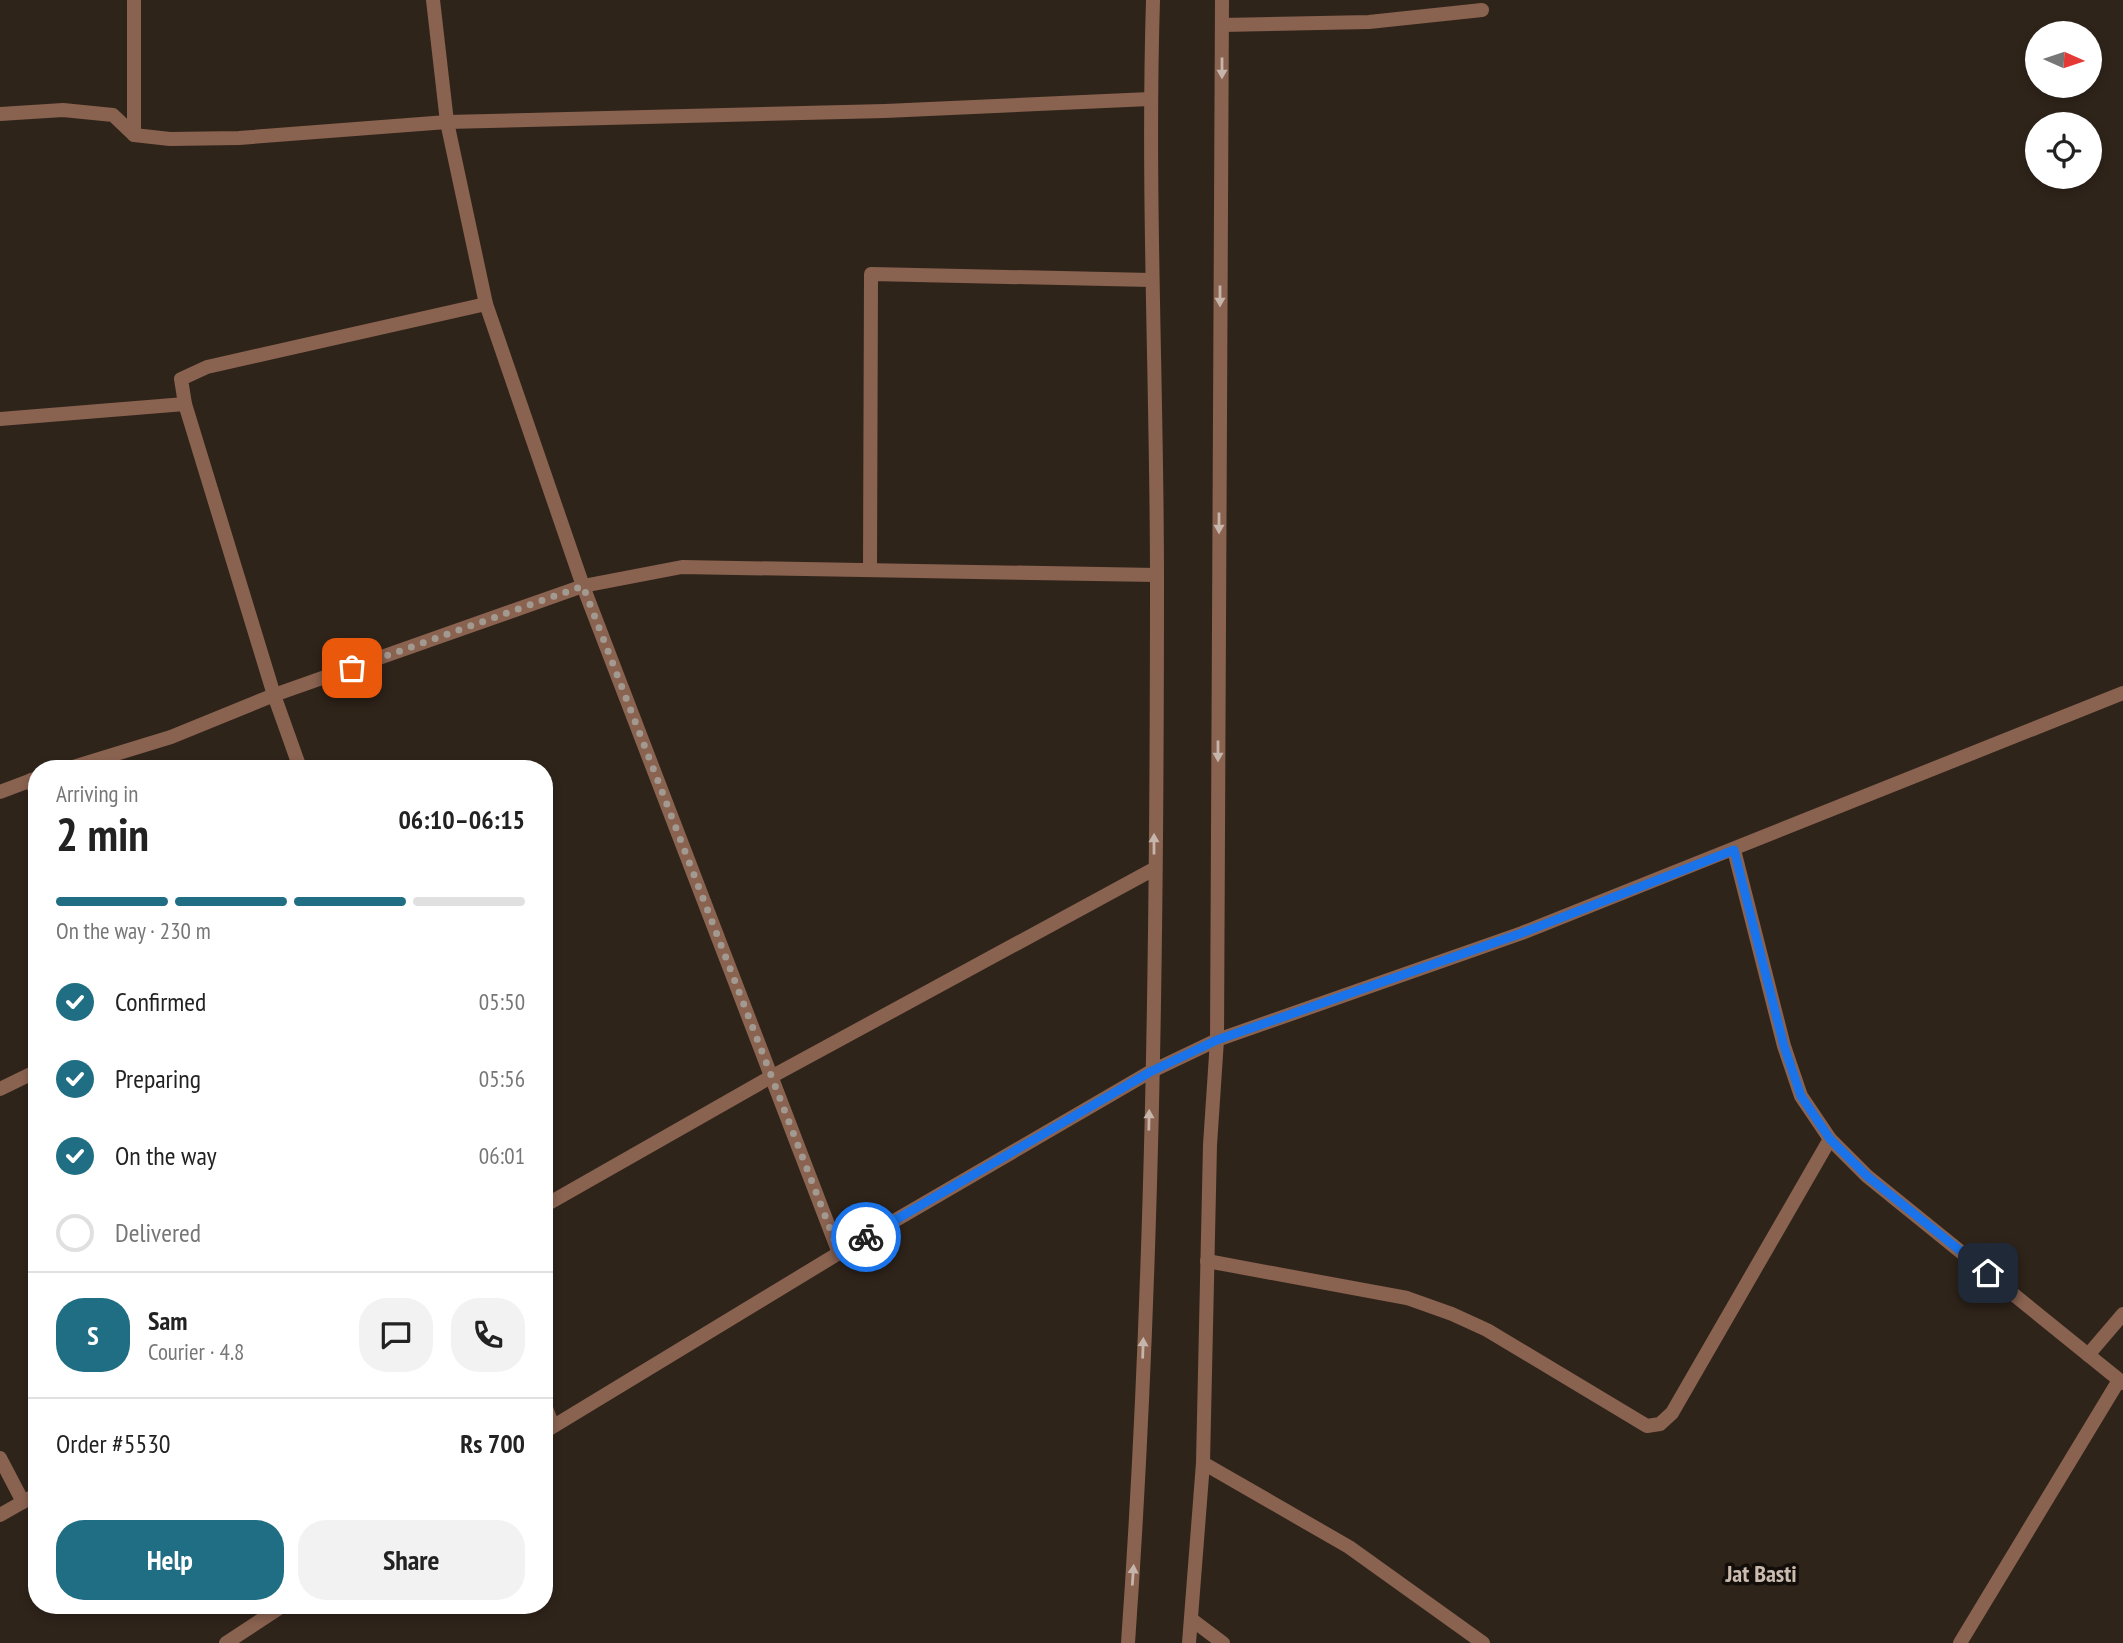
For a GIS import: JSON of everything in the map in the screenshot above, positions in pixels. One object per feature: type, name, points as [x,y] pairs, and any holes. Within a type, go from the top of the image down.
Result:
[{"type":"street","points":[[134,0],[134,135]]},
{"type":"street","points":[[433,0],[447,122],[486,303],[583,586],[769,1078],[839,1252]]},
{"type":"street","points":[[1128,1643],[1139,1477],[1154,869],[1157,575],[1150,99],[1153,0]]},
{"type":"street","points":[[1189,1643],[1203,1462],[1207,1261],[1217,1040],[1222,0]]},
{"type":"street","points":[[1222,25],[1369,22],[1482,10]]},
{"type":"street","points":[[0,114],[64,110],[113,115],[134,135],[239,138],[447,122],[885,111],[1150,99]]},
{"type":"street","points":[[870,570],[871,274],[1152,280]]},
{"type":"street","points":[[297,760],[274,695],[185,404],[181,379],[207,367],[486,303]]},
{"type":"street","points":[[0,419],[185,404]]},
{"type":"street","points":[[96,760],[171,737],[274,695],[583,586],[682,568],[1157,575]]},
{"type":"street","points":[[553,1427],[839,1252],[1150,1072],[1217,1040],[1522,933],[2123,694]]},
{"type":"street","points":[[0,792],[28,781]]},
{"type":"street","points":[[1734,850],[1784,1046],[1801,1096],[1830,1139],[1867,1176],[2121,1381],[1959,1643]]},
{"type":"street","points":[[553,1201],[769,1078],[1154,869]]},
{"type":"street","points":[[0,1089],[28,1075]]},
{"type":"street","points":[[1207,1261],[1407,1298],[1487,1330],[1647,1426],[1660,1424],[1672,1413],[1830,1139]]},
{"type":"street","points":[[2088,1355],[2123,1314]]},
{"type":"street","points":[[0,1458],[28,1495]]},
{"type":"street","points":[[1203,1462],[1349,1547],[1483,1643]]},
{"type":"street","points":[[0,1515],[28,1499]]},
{"type":"street","points":[[226,1643],[270,1614]]},
{"type":"street","points":[[1191,1619],[1223,1643]]},
{"type":"way so far","points":[[352,668],[583,586],[769,1078],[839,1252],[866,1237]]},
{"type":"district","name":"Jat Basti","points":[[1761,1573]]},
{"type":"route","points":[[866,1237],[1150,1072],[1217,1040],[1522,933],[1734,850],[1784,1046],[1801,1096],[1830,1139],[1867,1176],[1988,1273]]}]
